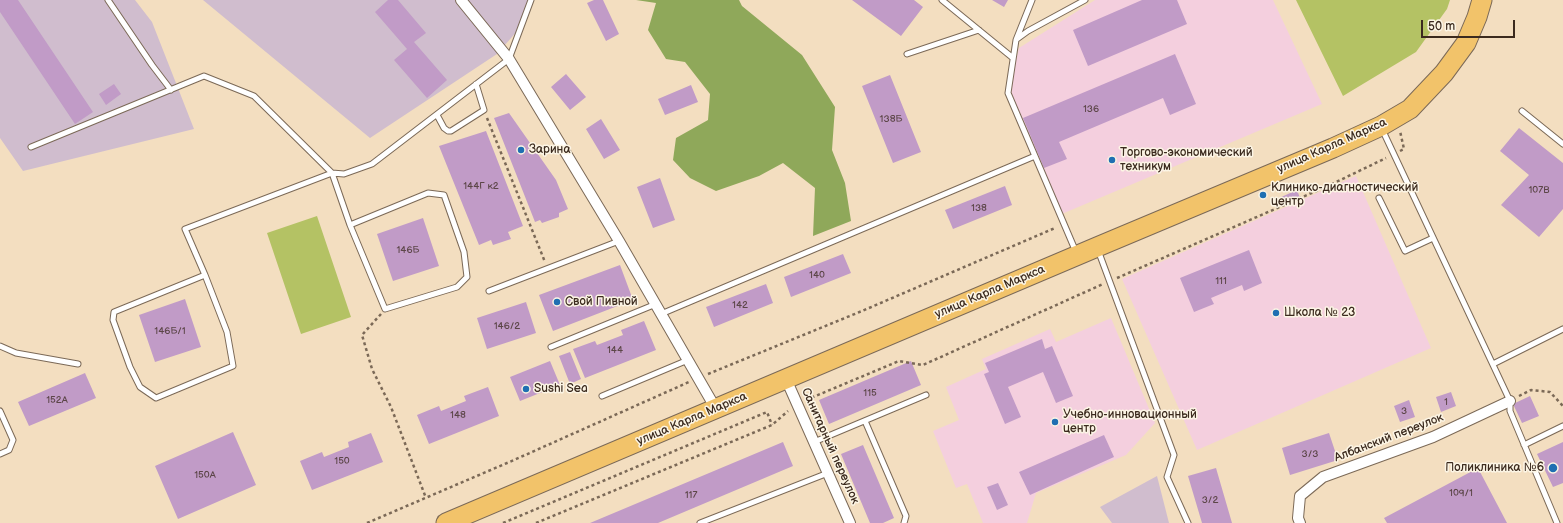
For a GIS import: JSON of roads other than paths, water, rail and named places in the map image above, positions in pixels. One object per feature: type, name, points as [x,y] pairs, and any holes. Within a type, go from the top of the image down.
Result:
[{"type":"highway","name":"улица Карла Маркса","points":[[446,523],[1333,148],[1381,126],[1410,109],[1444,73],[1466,42],[1477,17],[1482,0]]},
{"type":"street","points":[[461,0],[509,59],[619,241],[716,409]]},
{"type":"street","name":"Санитарный переулок","points":[[786,379],[850,523]]},
{"type":"street","name":"Албанский переулок","points":[[1299,520],[1300,496],[1323,476],[1433,436],[1510,401]]},
{"type":"lane","points":[[108,0],[152,65],[171,90]]},
{"type":"lane","points":[[205,275],[114,312],[113,320],[130,368],[140,387],[156,398],[234,366],[227,332],[205,275],[185,229],[332,173],[344,174],[372,164],[509,59],[531,0]]},
{"type":"lane","points":[[942,0],[1014,58]]},
{"type":"lane","points":[[1032,0],[1016,40],[1008,93],[1077,255]]},
{"type":"lane","points":[[1016,40],[1028,31],[1085,0]]},
{"type":"lane","points":[[907,54],[979,30]]},
{"type":"lane","points":[[32,147],[204,76],[254,96],[332,173],[350,225],[385,309],[458,287],[467,277],[464,252],[444,195],[428,193],[350,225]]},
{"type":"lane","points":[[437,115],[444,128],[451,131],[484,110],[476,84]]},
{"type":"lane","points":[[1522,111],[1563,144]]},
{"type":"lane","points":[[1381,126],[1510,401],[1510,411],[1557,523]]},
{"type":"lane","points":[[661,314],[1035,156]]},
{"type":"lane","points":[[1378,198],[1405,250],[1433,238]]},
{"type":"lane","points":[[489,291],[619,241]]},
{"type":"lane","points":[[1097,247],[1174,455],[1167,477],[1188,523]]},
{"type":"lane","points":[[551,347],[656,304]]},
{"type":"lane","points":[[1493,364],[1563,329]]},
{"type":"lane","points":[[0,346],[16,353],[78,364]]},
{"type":"lane","points":[[602,396],[688,360]]},
{"type":"lane","points":[[814,442],[926,395]]},
{"type":"lane","points":[[0,411],[12,440],[9,450],[0,454]]},
{"type":"lane","points":[[864,421],[906,516],[904,523]]},
{"type":"lane","points":[[1524,444],[1563,426]]},
{"type":"lane","points":[[700,523],[828,473]]},
{"type":"place","name":"Зарина","points":[[521,150]]},
{"type":"place","name":"Торгово-экономический техникум","points":[[1112,160]]},
{"type":"place","name":"Клинико-диагностический центр","points":[[1263,195]]},
{"type":"place","name":"Свой Пивной","points":[[557,302]]},
{"type":"place","name":"Школа № 23","points":[[1276,313]]},
{"type":"place","name":"Sushi Sea","points":[[526,389]]},
{"type":"place","name":"Учебно-инновационный центр","points":[[1055,422]]},
{"type":"place","name":"Поликлиника №6","points":[[1553,468]]}]
